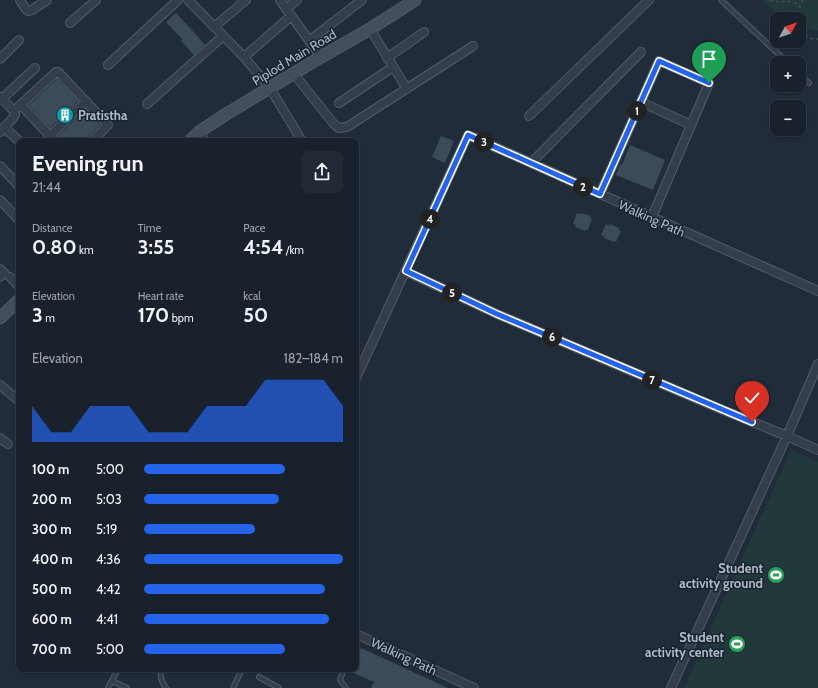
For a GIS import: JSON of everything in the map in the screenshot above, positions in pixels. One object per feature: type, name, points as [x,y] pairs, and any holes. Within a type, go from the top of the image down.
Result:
[{"type":"street","points":[[20,0],[28,11],[32,10],[41,2]]},
{"type":"street","points":[[70,23],[96,0]]},
{"type":"street","points":[[108,65],[178,0]]},
{"type":"street","points":[[188,0],[244,57],[270,88],[300,138]]},
{"type":"street","points":[[214,27],[246,0]]},
{"type":"street","points":[[280,0],[308,41],[321,57]]},
{"type":"street","points":[[286,9],[297,0]]},
{"type":"street","points":[[308,41],[362,0]]},
{"type":"street","name":"Piplod Main Road","points":[[202,137],[228,113],[370,29],[415,0]]},
{"type":"street","points":[[528,116],[649,0]]},
{"type":"street","points":[[244,57],[291,16]]},
{"type":"street","points":[[370,29],[407,89]]},
{"type":"street","points":[[387,58],[424,32]]},
{"type":"street","points":[[147,104],[222,36]]},
{"type":"street","points":[[0,59],[19,40]]},
{"type":"street","points":[[294,74],[334,124],[339,128],[347,126],[473,46]]},
{"type":"street","points":[[531,163],[641,52]]},
{"type":"street","points":[[600,194],[659,61],[709,83],[652,217]]},
{"type":"street","points":[[339,103],[393,67]]},
{"type":"street","points":[[16,140],[2,129],[15,115],[14,111],[1,98],[35,68]]},
{"type":"street","points":[[14,111],[57,72],[59,72],[108,125],[95,138]]},
{"type":"street","points":[[21,105],[52,138],[86,101]]},
{"type":"street","points":[[640,102],[691,125]]},
{"type":"street","name":"Walking Path","points":[[359,371],[468,135],[818,292]]},
{"type":"street","points":[[0,166],[16,183]]},
{"type":"street","points":[[0,200],[16,217]]},
{"type":"street","points":[[0,269],[4,273],[0,277]]},
{"type":"street","points":[[405,271],[497,314],[818,450]]},
{"type":"street","points":[[10,276],[16,283]]},
{"type":"street","points":[[0,318],[16,303]]},
{"type":"street","points":[[671,688],[787,436],[818,364]]},
{"type":"street","points":[[0,386],[16,399]]},
{"type":"street","points":[[0,438],[8,444]]},
{"type":"street","name":"Walking Path","points":[[359,636],[474,688]]},
{"type":"lane","points":[[721,0],[781,56]]},
{"type":"lane","points":[[806,80],[809,83]]},
{"type":"lane","points":[[108,688],[116,672]]},
{"type":"lane","points":[[161,672],[162,683],[166,688]]},
{"type":"lane","points":[[233,688],[241,672]]},
{"type":"lane","points":[[343,672],[340,680],[346,688]]},
{"type":"lane","points":[[259,677],[279,688]]},
{"type":"lane","points":[[112,681],[127,688]]},
{"type":"path","points":[[770,0],[800,4]]},
{"type":"path","points":[[803,0],[800,4],[800,20],[808,36],[818,39]]},
{"type":"green space","points":[[761,0],[818,0],[818,31],[806,29],[806,12],[775,12]]},
{"type":"green space","name":"Student activity ground","points":[[791,450],[818,462],[818,688],[684,688]]},
{"type":"building","points":[[176,13],[205,45],[194,55],[181,41],[183,40],[166,22]]},
{"type":"building","points":[[57,79],[78,101],[50,128],[29,105]]},
{"type":"building","points":[[86,109],[100,125],[88,138],[59,138],[58,136]]},
{"type":"building","points":[[441,136],[454,141],[445,163],[432,157]]},
{"type":"building","points":[[630,145],[665,160],[653,190],[616,175],[620,164],[622,165]]},
{"type":"building","points":[[577,213],[591,216],[590,218],[592,219],[588,230],[585,231],[575,227],[576,225],[573,224]]},
{"type":"building","points":[[606,224],[619,228],[621,231],[616,242],[604,238],[605,237],[601,235]]},
{"type":"building","points":[[361,648],[448,688],[371,688],[374,682],[352,672],[359,672],[359,652]]},
{"type":"place","name":"Pratistha","points":[[65,115]]},
{"type":"place","name":"Student activity ground","points":[[776,575]]},
{"type":"place","name":"Student activity center","points":[[737,644]]},
{"type":"route","points":[[709,83],[659,61],[600,194],[468,135],[406,271],[497,314],[752,422]]}]
